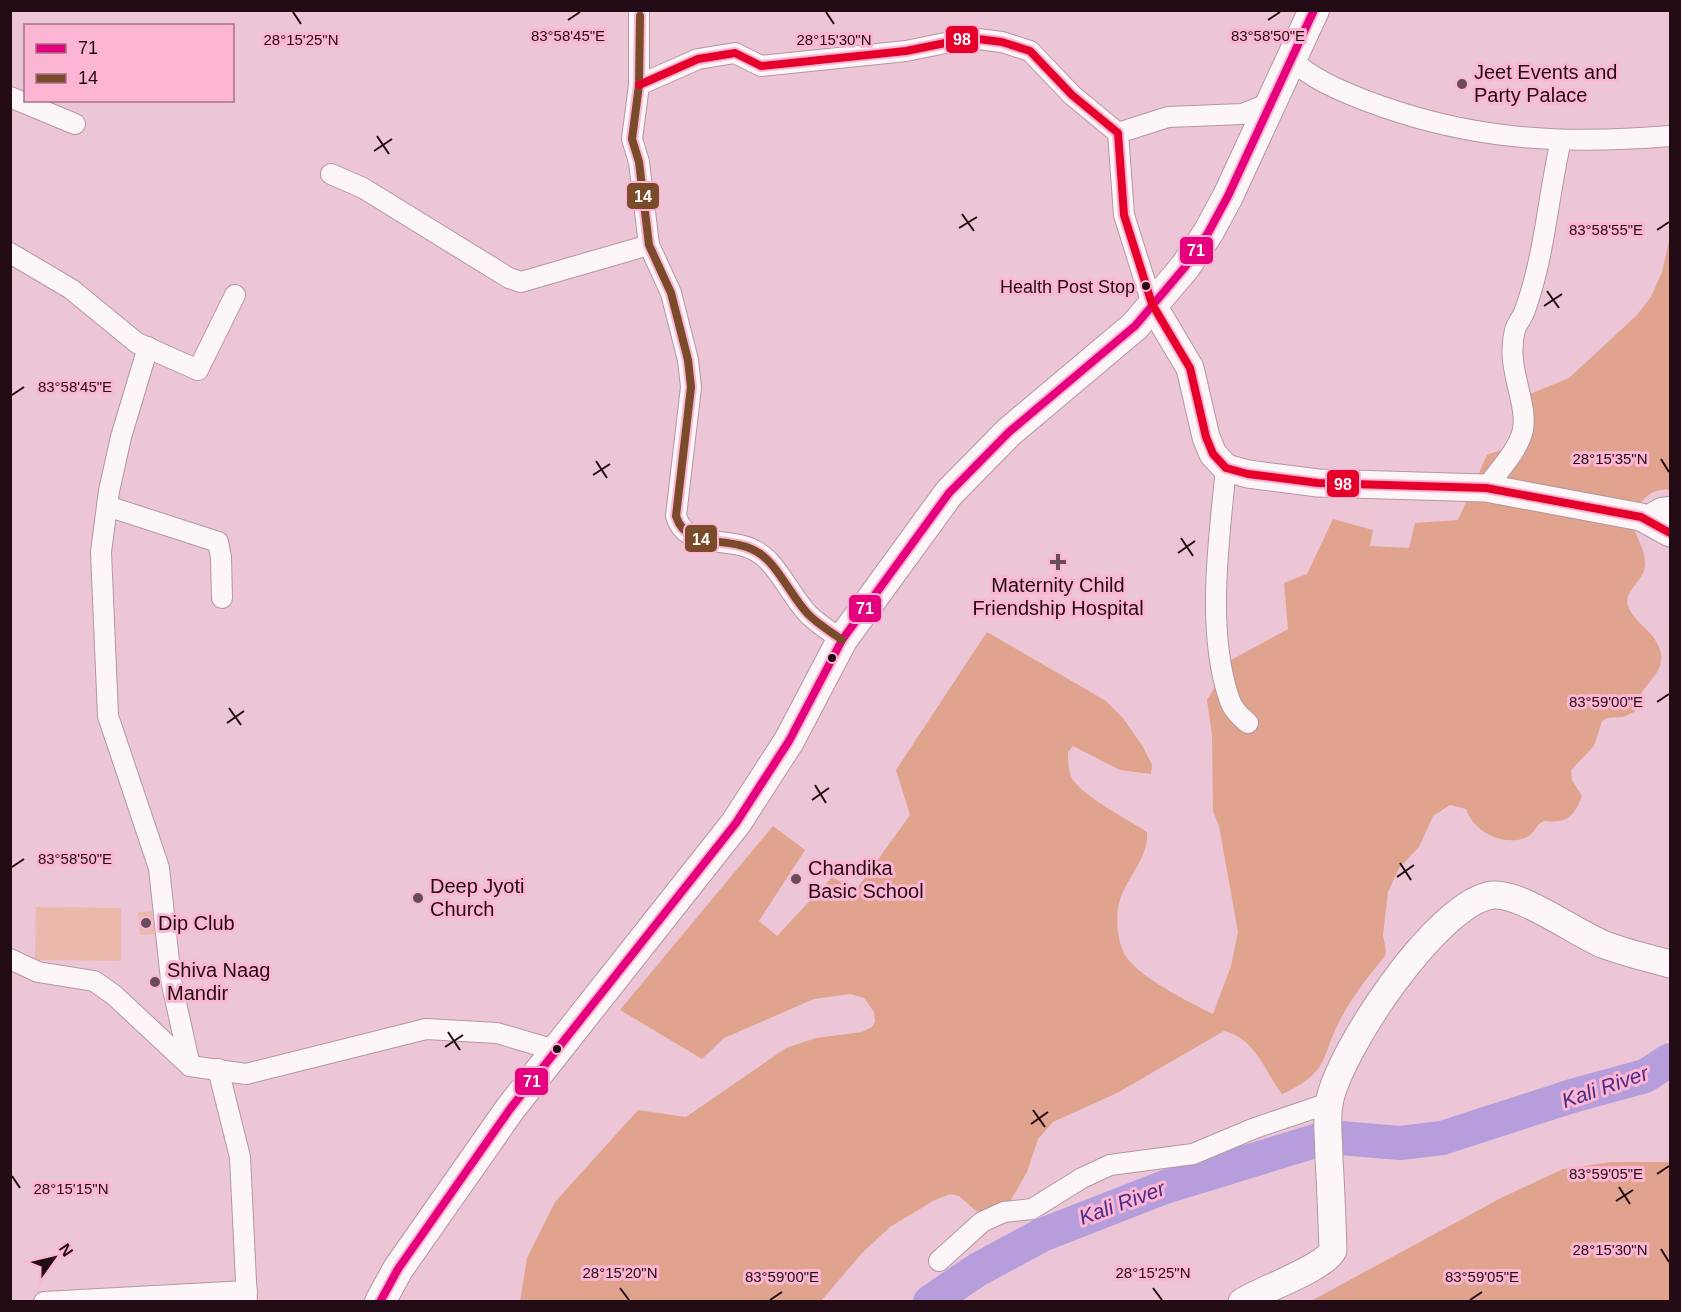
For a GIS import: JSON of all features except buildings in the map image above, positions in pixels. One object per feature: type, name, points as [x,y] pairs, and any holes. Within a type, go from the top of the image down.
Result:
[{"type":"main road","points":[[380,1302],[398,1269],[466,1170],[555,1050],[736,823],[789,741],[842,640],[949,493],[1009,432],[1135,326],[1185,267],[1208,233],[1273,102],[1314,10]]},
{"type":"main road","points":[[1152,304],[1190,368],[1206,437],[1213,454],[1226,468],[1248,474],[1318,483],[1486,488],[1665,521]]},
{"type":"main road","points":[[1242,1302],[1326,1262],[1333,1250],[1329,1115],[1338,1078],[1351,1052],[1396,980],[1427,940],[1449,918],[1479,899],[1494,895],[1511,898],[1603,944],[1671,964]]},
{"type":"street","points":[[639,10],[639,85],[632,139],[639,162],[649,245],[671,293],[688,360],[691,387],[676,516],[680,528],[688,536],[747,547],[761,554],[809,615],[842,640]]},
{"type":"street","points":[[639,85],[698,58],[735,53],[761,66],[906,51],[970,38],[1002,42],[1030,51],[1072,95],[1118,133],[1124,215],[1152,304]]},
{"type":"street","points":[[1292,60],[1303,70],[1347,93],[1411,118],[1517,139],[1561,140],[1671,136]]},
{"type":"street","points":[[10,97],[75,124]]},
{"type":"street","points":[[1118,133],[1168,117],[1242,114],[1273,102]]},
{"type":"street","points":[[1486,488],[1517,444],[1523,429],[1512,362],[1515,330],[1525,311],[1550,209],[1550,190],[1561,140]]},
{"type":"street","points":[[331,174],[363,189],[509,278],[521,282],[649,245]]},
{"type":"street","points":[[10,253],[71,290],[104,319],[137,343],[198,370],[235,294]]},
{"type":"street","points":[[148,347],[120,437],[106,506],[101,552],[108,716],[159,868],[171,980],[190,1066]]},
{"type":"street","points":[[1226,468],[1216,570],[1220,652],[1229,699],[1236,713],[1248,723]]},
{"type":"street","points":[[106,506],[218,542],[221,557],[222,598]]},
{"type":"street","points":[[10,959],[38,972],[94,981],[114,995],[190,1066],[246,1074],[426,1029],[497,1033],[555,1050]]},
{"type":"street","points":[[44,1302],[247,1296],[240,1157],[218,1069]]},
{"type":"street","points":[[939,1261],[982,1222],[1005,1212],[1032,1209],[1082,1178],[1110,1165],[1193,1154],[1255,1128],[1329,1115]]},
{"type":"shaded area","points":[[1670,237],[1670,490],[1652,493],[1642,501],[1631,517],[1643,550],[1645,563],[1644,570],[1627,601],[1634,617],[1657,643],[1661,658],[1658,671],[1640,695],[1634,712],[1623,717],[1607,718],[1602,721],[1594,746],[1571,770],[1572,780],[1582,796],[1569,818],[1544,821],[1527,837],[1509,840],[1491,836],[1483,831],[1470,818],[1466,809],[1450,805],[1433,816],[1419,847],[1399,868],[1388,892],[1383,935],[1385,956],[1348,1006],[1323,1060],[1310,1078],[1282,1094],[1252,1048],[1235,1035],[1224,1031],[1117,1093],[1053,1122],[1038,1139],[1027,1172],[1009,1203],[988,1212],[976,1211],[959,1196],[950,1194],[933,1201],[890,1227],[862,1253],[821,1301],[520,1302],[527,1258],[555,1202],[638,1110],[686,1117],[786,1048],[816,1038],[862,1032],[872,1027],[875,1022],[874,1012],[864,998],[850,994],[814,999],[724,1038],[702,1059],[620,1010],[773,826],[805,850],[759,921],[777,936],[832,877],[856,890],[910,815],[896,770],[987,632],[1106,701],[1123,718],[1143,747],[1152,765],[1151,774],[1120,770],[1073,746],[1068,752],[1070,774],[1079,787],[1088,794],[1147,832],[1145,850],[1118,906],[1119,935],[1125,955],[1152,980],[1213,1014],[1231,966],[1238,932],[1219,826],[1213,811],[1212,735],[1207,700],[1231,660],[1288,629],[1284,583],[1307,574],[1333,519],[1373,530],[1370,546],[1409,548],[1415,523],[1458,520],[1487,455],[1509,447],[1525,396],[1569,378],[1636,316],[1651,297],[1662,272]]},
{"type":"shaded area","points":[[36,907],[121,908],[121,961],[35,960]]},
{"type":"shaded area","name":"Dip Club","points":[[152,911],[154,934],[140,935],[138,912]]},
{"type":"shaded area","points":[[1611,1162],[1670,1162],[1670,1301],[1311,1301],[1501,1198],[1563,1169]]},
{"type":"waterway","name":"Kali River","points":[[930,1302],[977,1270],[1042,1235],[1165,1187],[1328,1137],[1400,1143],[1442,1138],[1572,1096],[1645,1076],[1670,1060]]},
{"type":"transit line","name":"71","points":[[380,1302],[398,1269],[510,1109],[736,823],[789,741],[842,640],[949,493],[1009,432],[1135,326],[1185,267],[1208,233],[1228,196],[1314,10]]},
{"type":"transit line","name":"14","points":[[640,16],[639,85],[632,139],[639,162],[649,245],[671,293],[688,360],[691,387],[676,516],[682,527],[700,539],[748,547],[766,558],[809,615],[842,640]]},
{"type":"transit line","name":"98","points":[[639,85],[698,59],[735,53],[761,66],[906,51],[970,38],[1002,42],[1030,51],[1072,95],[1118,133],[1124,215],[1152,304],[1190,368],[1206,437],[1213,454],[1226,468],[1248,474],[1318,483],[1486,488],[1641,517],[1670,533]]},
{"type":"place","name":"Jeet Events and Party Palace","points":[[1462,84]]},
{"type":"place","name":"Health Post Stop","points":[[1146,286]]},
{"type":"place","name":"Maternity Child Friendship Hospital","points":[[1058,562]]},
{"type":"place","name":"Chandika Basic School","points":[[796,879]]},
{"type":"place","name":"Deep Jyoti Church","points":[[418,898]]},
{"type":"place","name":"Dip Club","points":[[146,923]]},
{"type":"place","name":"Shiva Naag Mandir","points":[[155,982]]}]
